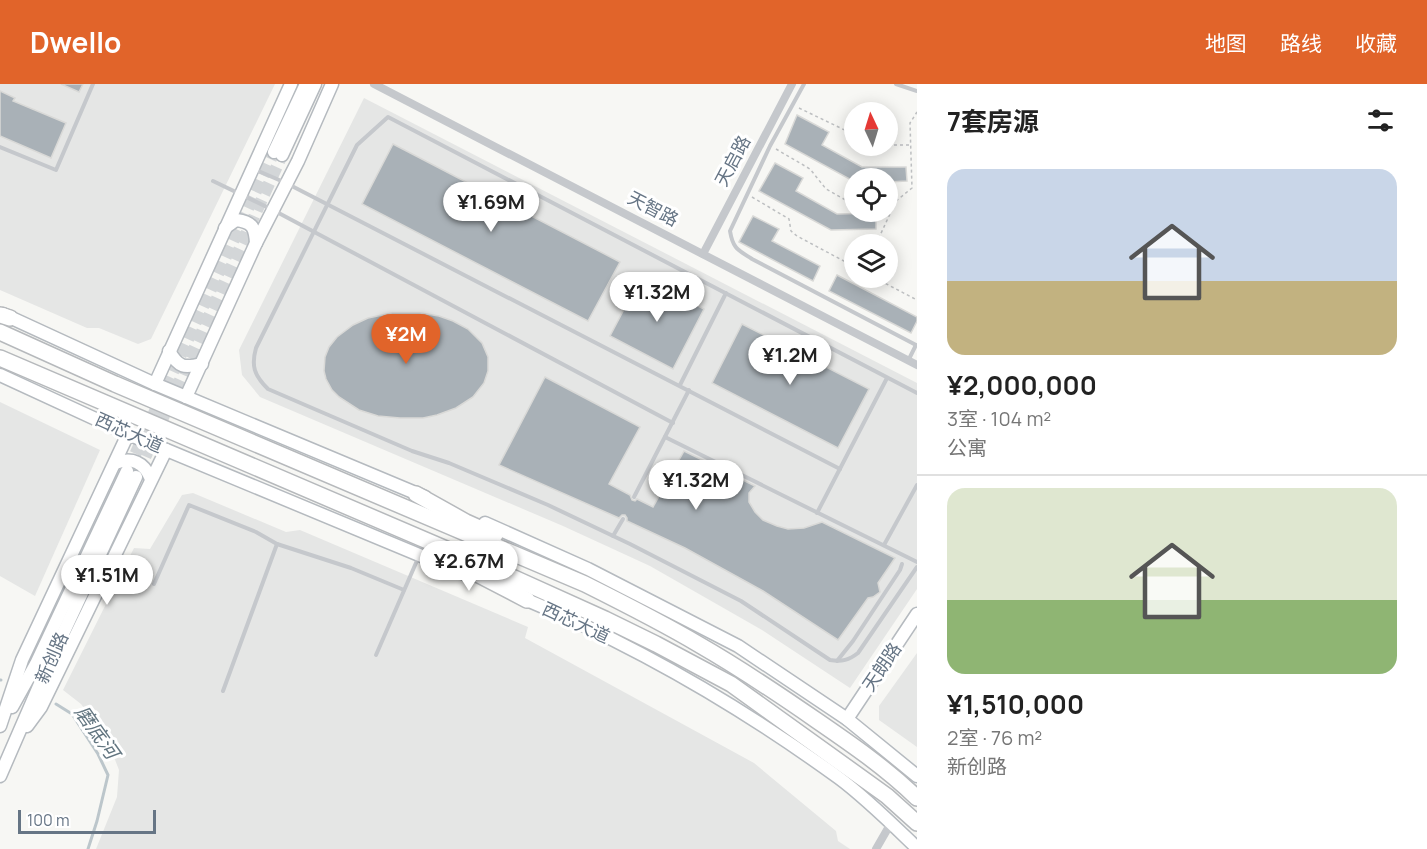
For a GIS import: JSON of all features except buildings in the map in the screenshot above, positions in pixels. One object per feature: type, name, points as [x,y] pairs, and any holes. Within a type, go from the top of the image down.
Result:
[{"type":"highway","name":"西芯大道","points":[[0,333],[585,584],[699,644],[763,683],[841,737],[901,782],[917,798]]},
{"type":"highway","name":"西芯大道","points":[[0,358],[351,508],[605,619],[656,644],[731,684],[887,796],[917,824]]},
{"type":"highway","points":[[416,494],[466,522],[523,548],[585,584]]},
{"type":"highway","points":[[351,508],[527,600]]},
{"type":"main road","points":[[155,384],[291,84]]},
{"type":"main road","points":[[306,84],[278,154],[315,84]]},
{"type":"main road","points":[[186,397],[332,84]]},
{"type":"main road","points":[[225,228],[236,220],[248,222],[253,227],[256,243]]},
{"type":"main road","points":[[3,315],[155,384],[483,522],[588,570],[738,646],[847,719],[917,776]]},
{"type":"main road","points":[[169,351],[175,361],[182,366],[202,364]]},
{"type":"main road","name":"西芯大道","points":[[0,375],[128,434],[597,631],[662,665],[756,722],[841,780],[917,848]]},
{"type":"main road","points":[[0,727],[22,660],[128,434]]},
{"type":"main road","points":[[16,741],[41,707],[166,450]]},
{"type":"main road","points":[[115,463],[125,459],[133,461],[147,469],[151,478]]},
{"type":"main road","name":"新创路","points":[[0,727],[36,664],[132,474],[0,776]]},
{"type":"main road","name":"天朗路","points":[[847,719],[917,614]]},
{"type":"street","name":"天智路","points":[[374,84],[913,362]]},
{"type":"street","name":"天启路","points":[[703,254],[792,84]]},
{"type":"street","points":[[876,849],[891,823]]},
{"type":"lane","points":[[0,147],[56,170],[93,84]]},
{"type":"lane","points":[[804,84],[770,146],[730,231],[732,244],[737,250],[916,344],[913,362]]},
{"type":"lane","points":[[896,84],[917,91]]},
{"type":"lane","points":[[917,393],[388,117],[357,145],[253,358],[254,368],[260,381],[268,389],[412,451],[448,463],[526,496],[614,536],[741,601],[830,660],[850,659],[858,653],[917,567]]},
{"type":"lane","points":[[252,168],[286,183],[840,469]]},
{"type":"lane","points":[[213,181],[273,210],[673,423]]},
{"type":"lane","points":[[680,385],[726,293]]},
{"type":"lane","points":[[817,513],[887,378]]},
{"type":"lane","points":[[634,497],[689,390]]},
{"type":"lane","points":[[665,437],[917,562]]},
{"type":"lane","points":[[884,545],[917,485]]},
{"type":"lane","points":[[154,584],[189,506],[256,532],[277,544],[351,568],[404,590]]},
{"type":"lane","points":[[614,536],[623,519]]},
{"type":"lane","points":[[223,691],[277,544]]},
{"type":"lane","points":[[376,655],[419,555]]},
{"type":"lane","points":[[837,661],[853,641],[902,564]]},
{"type":"path","points":[[793,104],[844,130]]},
{"type":"path","points":[[898,200],[912,189],[910,123],[917,112]]},
{"type":"path","points":[[898,145],[911,145]]},
{"type":"path","points":[[770,146],[810,169],[826,189],[844,198]]},
{"type":"path","points":[[748,195],[789,219],[791,231],[797,236],[844,261]]},
{"type":"path","points":[[894,288],[917,300]]},
{"type":"shaded area","points":[[0,84],[275,84],[151,339],[138,344],[99,328],[87,328],[0,290]]},
{"type":"shaded area","points":[[364,98],[917,383],[917,589],[850,688],[762,630],[650,566],[563,526],[260,397],[242,375],[239,350]]},
{"type":"shaded area","points":[[0,402],[100,450],[35,596],[0,576]]},
{"type":"shaded area","points":[[193,493],[286,532],[300,530],[528,627],[525,638],[754,763],[836,831],[838,841],[850,849],[96,849],[117,797],[119,770],[107,739],[81,704],[63,690],[134,548],[150,549],[182,495]]},
{"type":"shaded area","points":[[917,653],[917,747],[879,720],[879,706]]},
{"type":"waterway","name":"磨底河","points":[[56,704],[72,714],[98,754],[108,775],[88,849]]},
{"type":"tunnel","points":[[128,470],[274,152]]},
{"type":"tunnel","points":[[138,473],[282,155]]}]
